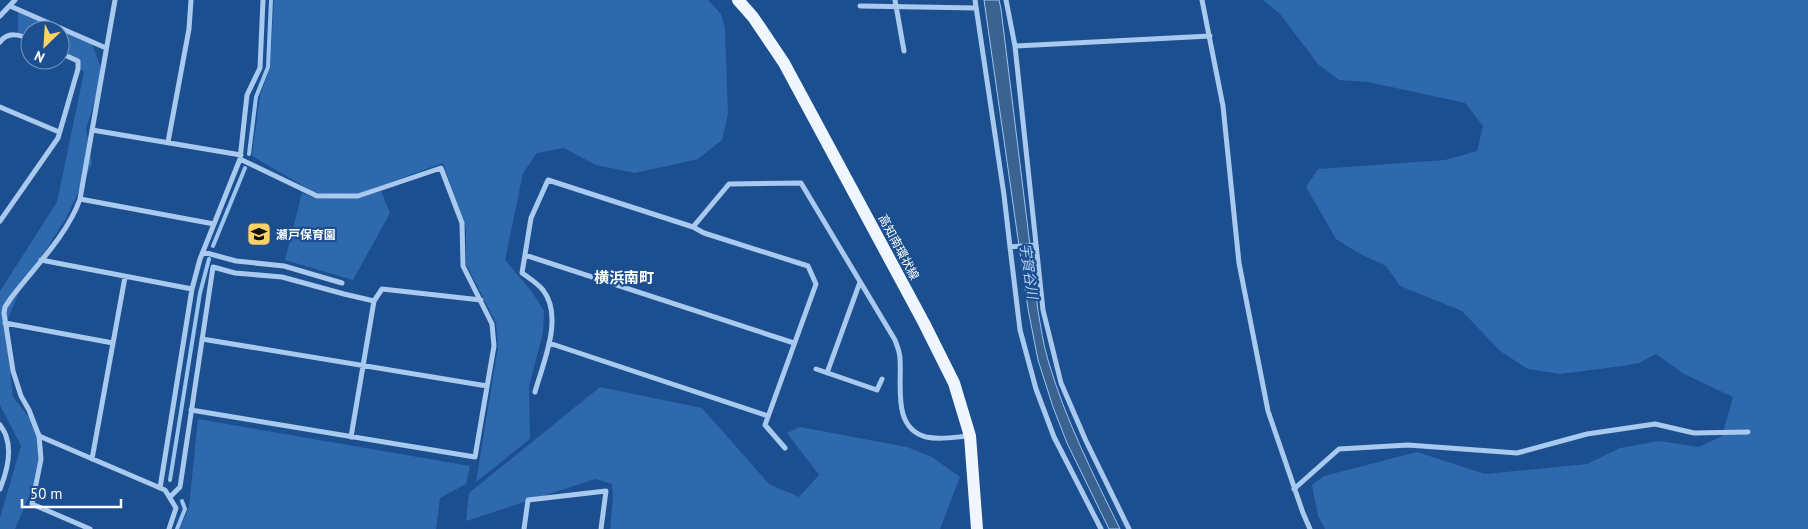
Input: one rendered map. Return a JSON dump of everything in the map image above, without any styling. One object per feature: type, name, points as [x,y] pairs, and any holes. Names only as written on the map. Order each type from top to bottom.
[{"type":"main road","name":"高知南環状線","points":[[738,0],[753,17],[784,63],[924,323],[954,383],[970,436],[977,529]]},
{"type":"street","points":[[0,16],[15,0]]},
{"type":"street","points":[[90,529],[32,504],[41,459],[38,436],[29,410],[21,396],[13,371],[5,323],[5,306],[70,223],[80,199],[115,0]]},
{"type":"street","points":[[168,142],[189,29],[191,0]]},
{"type":"street","points":[[160,488],[192,289],[203,252],[240,157],[247,95],[260,68],[264,0]]},
{"type":"street","points":[[895,0],[904,51]]},
{"type":"street","points":[[975,0],[1012,247],[1020,330],[1036,390],[1054,436],[1101,529]]},
{"type":"street","points":[[1006,0],[1015,46],[1034,245],[1043,310],[1061,384],[1086,441],[1129,529]]},
{"type":"street","points":[[1202,0],[1223,106],[1239,263],[1268,411],[1294,489],[1310,529]]},
{"type":"street","points":[[10,6],[106,48]]},
{"type":"street","points":[[860,6],[976,8]]},
{"type":"street","points":[[0,42],[3,38],[20,35]]},
{"type":"street","points":[[1015,46],[1210,36]]},
{"type":"street","points":[[0,222],[58,138],[78,69],[78,61],[70,57]]},
{"type":"street","points":[[0,107],[59,132]]},
{"type":"street","points":[[92,130],[168,142],[240,157],[317,196],[358,196],[441,168],[462,223],[463,266],[492,324],[494,346],[475,457],[191,410]]},
{"type":"street","points":[[535,392],[549,343],[553,321],[550,301],[544,291],[522,273],[531,218],[548,180],[808,266],[816,284],[765,425],[785,448]]},
{"type":"street","points":[[693,227],[729,184],[801,183],[895,340],[900,356],[900,408],[906,422],[915,431],[926,437],[970,436]]},
{"type":"street","points":[[80,199],[214,224]]},
{"type":"street","points":[[1012,247],[1034,245]]},
{"type":"street","points":[[203,252],[236,261],[284,266],[342,283]]},
{"type":"street","points":[[525,256],[794,343]]},
{"type":"street","points":[[41,260],[192,289]]},
{"type":"street","points":[[170,497],[180,488],[213,268],[235,273],[282,277],[374,301]]},
{"type":"street","points":[[92,459],[125,276]]},
{"type":"street","points":[[827,372],[860,282]]},
{"type":"street","points":[[351,437],[374,301],[382,289],[481,300]]},
{"type":"street","points":[[5,323],[113,343]]},
{"type":"street","points":[[202,339],[487,386]]},
{"type":"street","points":[[549,343],[768,416]]},
{"type":"street","points":[[816,369],[878,390],[882,379]]},
{"type":"street","points":[[1294,489],[1338,449],[1408,445],[1517,453],[1587,434],[1655,424],[1694,433],[1748,432]]},
{"type":"street","points":[[0,425],[6,436],[8,449],[4,478],[0,489]]},
{"type":"street","points":[[38,436],[165,490],[176,508],[169,529]]},
{"type":"street","points":[[524,529],[528,500],[606,491],[601,529]]},
{"type":"shaded area","points":[[274,0],[708,0],[721,14],[725,29],[728,114],[722,140],[698,159],[635,173],[596,165],[564,148],[537,153],[523,173],[505,260],[532,292],[544,311],[543,333],[529,386],[530,439],[476,482],[498,347],[496,323],[466,264],[466,228],[443,163],[358,194],[317,194],[252,156],[260,96],[270,68]]},
{"type":"shaded area","points":[[1263,0],[1808,0],[1808,529],[1325,529],[1318,516],[1312,485],[1324,476],[1417,452],[1485,474],[1587,464],[1620,448],[1659,441],[1699,447],[1722,436],[1733,397],[1684,374],[1656,354],[1639,363],[1560,374],[1528,369],[1500,351],[1462,311],[1400,286],[1386,266],[1360,254],[1336,239],[1306,187],[1318,169],[1445,160],[1477,151],[1483,126],[1465,103],[1368,82],[1339,80],[1318,64],[1280,14]]},
{"type":"shaded area","points":[[18,12],[37,20],[20,20],[20,35],[18,34]]},
{"type":"shaded area","points":[[70,34],[92,44],[103,73],[86,129],[92,163],[65,220],[19,292],[5,326],[13,397],[43,435],[32,489],[15,529],[0,529],[0,518],[21,446],[0,405],[0,291],[57,202],[84,72],[70,58]]},
{"type":"shaded area","points":[[381,191],[390,213],[353,280],[285,260],[302,193],[317,199],[360,198]]},
{"type":"shaded area","points":[[600,387],[702,408],[769,484],[799,497],[819,475],[787,433],[800,427],[907,447],[932,457],[960,477],[940,529],[610,529],[613,498],[612,484],[595,479],[466,521],[469,493]]},
{"type":"shaded area","points":[[198,419],[470,466],[466,484],[440,498],[436,529],[180,529],[189,507]]},
{"type":"water","name":"宇賀谷川","points":[[984,0],[999,0],[1001,9],[1038,311],[1046,354],[1071,425],[1120,529],[1109,529],[1067,443],[1038,360],[1028,309]]},
{"type":"waterway","points":[[249,154],[256,97],[268,67],[271,0]]},
{"type":"waterway","points":[[213,246],[245,168]]},
{"type":"waterway","points":[[170,480],[200,293],[209,259]]},
{"type":"waterway","points":[[177,529],[185,509],[182,501]]},
{"type":"place","name":"瀬戸保育園","points":[[259,234]]},
{"type":"district","name":"横浜南町","points":[[624,277]]}]
